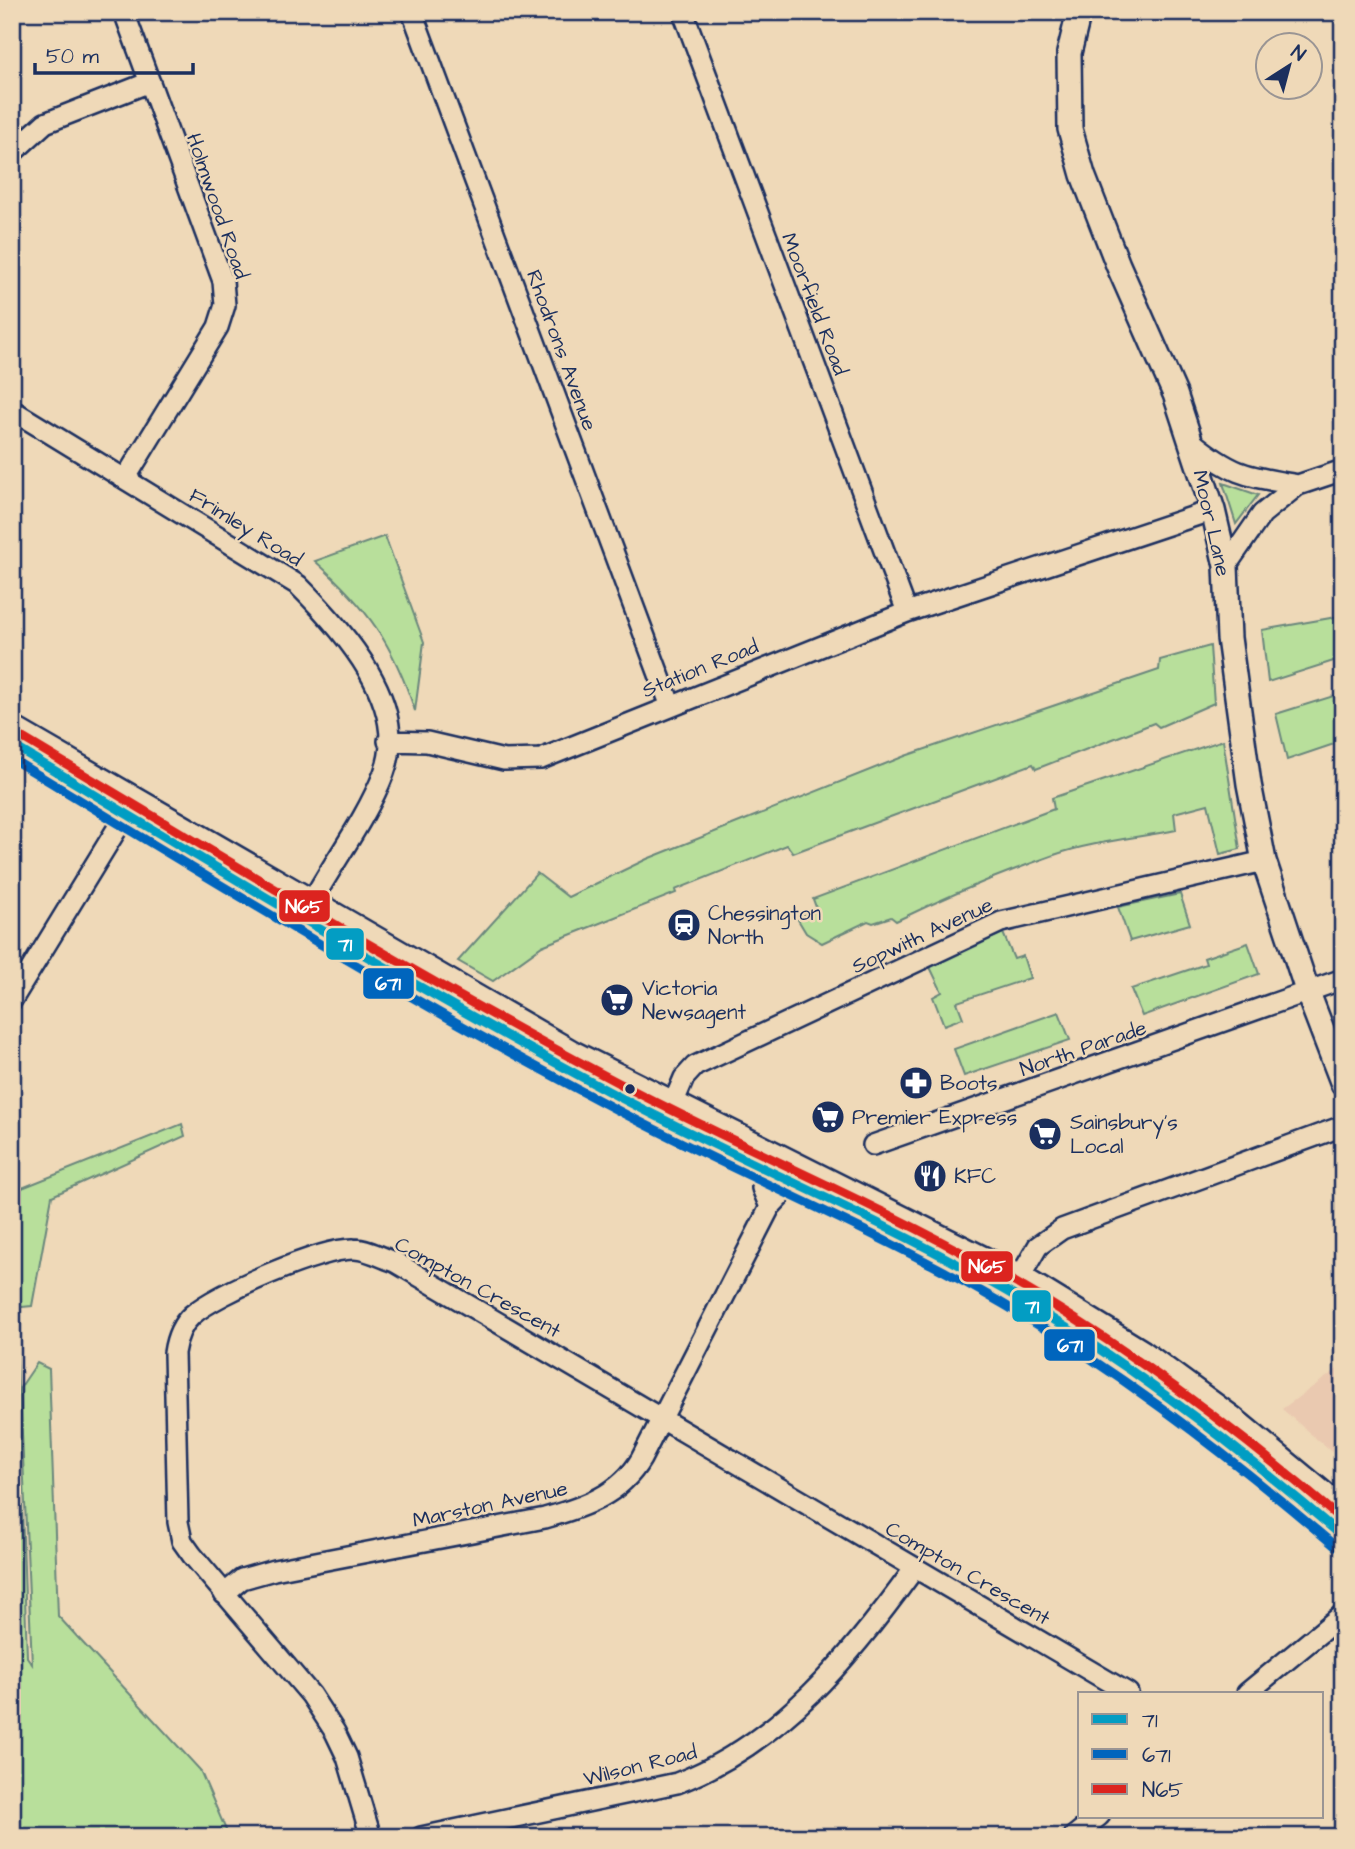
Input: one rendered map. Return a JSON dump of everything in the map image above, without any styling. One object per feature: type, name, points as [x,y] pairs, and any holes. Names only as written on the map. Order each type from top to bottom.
[{"type":"street","name":"Holmwood Road","points":[[124,12],[223,281],[225,305],[218,327],[125,479]]},
{"type":"street","name":"Rhodrons Avenue","points":[[412,12],[670,704]]},
{"type":"street","name":"Moorfield Road","points":[[683,12],[907,611]]},
{"type":"street","name":"Moor Lane","points":[[1079,12],[1069,53],[1070,129],[1083,175],[1118,264],[1175,394],[1213,510],[1226,566],[1229,638],[1249,783],[1264,862],[1308,993],[1343,1084]]},
{"type":"street","points":[[12,153],[45,123],[150,82]]},
{"type":"street","name":"Frimley Road","points":[[12,410],[298,585],[333,620],[369,670],[386,710],[388,741]]},
{"type":"street","points":[[1192,442],[1222,466],[1244,476],[1298,485]]},
{"type":"street","points":[[1226,566],[1262,514],[1298,485],[1343,470]]},
{"type":"street","name":"Station Road","points":[[388,741],[427,742],[503,760],[541,759],[670,704],[907,611],[1213,510]]},
{"type":"street","points":[[12,728],[131,806],[497,1030],[696,1138],[766,1170],[789,1171],[1020,1277],[1142,1352],[1232,1418],[1343,1510]]},
{"type":"street","points":[[306,911],[385,771],[388,741]]},
{"type":"street","points":[[12,745],[131,806]]},
{"type":"street","points":[[12,1000],[131,806]]},
{"type":"street","name":"Sopwith Avenue","points":[[673,1104],[684,1078],[695,1066],[1001,922],[1264,862]]},
{"type":"street","points":[[306,911],[673,1104],[979,1275],[1119,1360],[1200,1418],[1343,1537]]},
{"type":"street","name":"North Parade","points":[[873,1144],[1343,979]]},
{"type":"street","points":[[1020,1277],[1038,1246],[1062,1229],[1343,1126]]},
{"type":"street","points":[[766,1170],[762,1188],[770,1208]]},
{"type":"street","name":"Marston Avenue","points":[[224,1594],[242,1580],[274,1570],[545,1518],[584,1507],[630,1477],[770,1208],[784,1192],[789,1171]]},
{"type":"street","name":"Compton Crescent","points":[[372,1837],[347,1757],[335,1732],[311,1695],[224,1594],[183,1541],[178,1522],[175,1342],[192,1316],[209,1304],[320,1253],[356,1249],[395,1262],[1126,1692]]},
{"type":"street","name":"Wilson Road","points":[[421,1837],[677,1783],[711,1770],[739,1754],[842,1664],[914,1569]]},
{"type":"street","points":[[1248,1692],[1343,1614]]},
{"type":"street","points":[[1073,1837],[1097,1818]]},
{"type":"shaded area","points":[[1343,1365],[1343,1462],[1282,1409]]},
{"type":"green space","points":[[1223,483],[1258,495],[1236,524]]},
{"type":"green space","points":[[385,536],[424,642],[415,711],[398,666],[377,628],[350,595],[315,561]]},
{"type":"green space","points":[[1343,609],[1343,658],[1268,682],[1262,630],[1336,617]]},
{"type":"green space","points":[[1210,646],[1214,703],[1159,727],[1154,723],[1036,769],[1033,764],[793,853],[787,845],[542,946],[493,981],[458,961],[537,873],[568,897],[647,859],[905,756],[1159,670],[1160,660]]},
{"type":"green space","points":[[1343,693],[1343,741],[1287,760],[1276,714]]},
{"type":"green space","points":[[1223,740],[1240,849],[1220,854],[1208,804],[1174,813],[1176,830],[1099,843],[1054,855],[974,886],[896,921],[891,917],[873,923],[868,921],[822,943],[806,933],[797,918],[817,910],[813,899],[1054,809],[1052,798]]},
{"type":"green space","points":[[1180,894],[1190,924],[1130,941],[1118,907]]},
{"type":"green space","points":[[1003,933],[1014,959],[1023,956],[1030,978],[957,1002],[963,1018],[944,1025],[933,997],[942,992],[929,965]]},
{"type":"green space","points":[[1248,943],[1259,974],[1142,1016],[1131,989],[1206,964],[1204,958]]},
{"type":"green space","points":[[1059,1012],[1070,1040],[964,1076],[954,1049]]},
{"type":"green space","points":[[182,1124],[185,1136],[52,1196],[32,1306],[12,1308],[12,1192]]},
{"type":"green space","points":[[12,1332],[16,1332],[27,1657],[32,1664],[20,1388],[37,1363],[49,1369],[58,1616],[200,1770],[229,1837],[12,1837]]},
{"type":"transit line","name":"N65","points":[[18,735],[314,912],[539,1040],[662,1105],[944,1243],[1037,1295],[1173,1386],[1259,1451],[1343,1521]]},
{"type":"transit line","name":"71","points":[[12,745],[307,921],[531,1049],[652,1114],[937,1253],[1031,1306],[1124,1366],[1214,1431],[1343,1537]]},
{"type":"transit line","name":"671","points":[[12,759],[305,935],[527,1062],[695,1150],[931,1264],[1025,1317],[1072,1346],[1207,1441],[1335,1546]]},
{"type":"place","name":"Chessington North","points":[[684,925]]},
{"type":"place","name":"Victoria Newsagent","points":[[617,1000]]},
{"type":"place","name":"Boots","points":[[916,1083]]},
{"type":"place","name":"Premier Express","points":[[828,1117]]},
{"type":"place","name":"Sainsbury's Local","points":[[1045,1134]]},
{"type":"place","name":"KFC","points":[[930,1176]]}]
